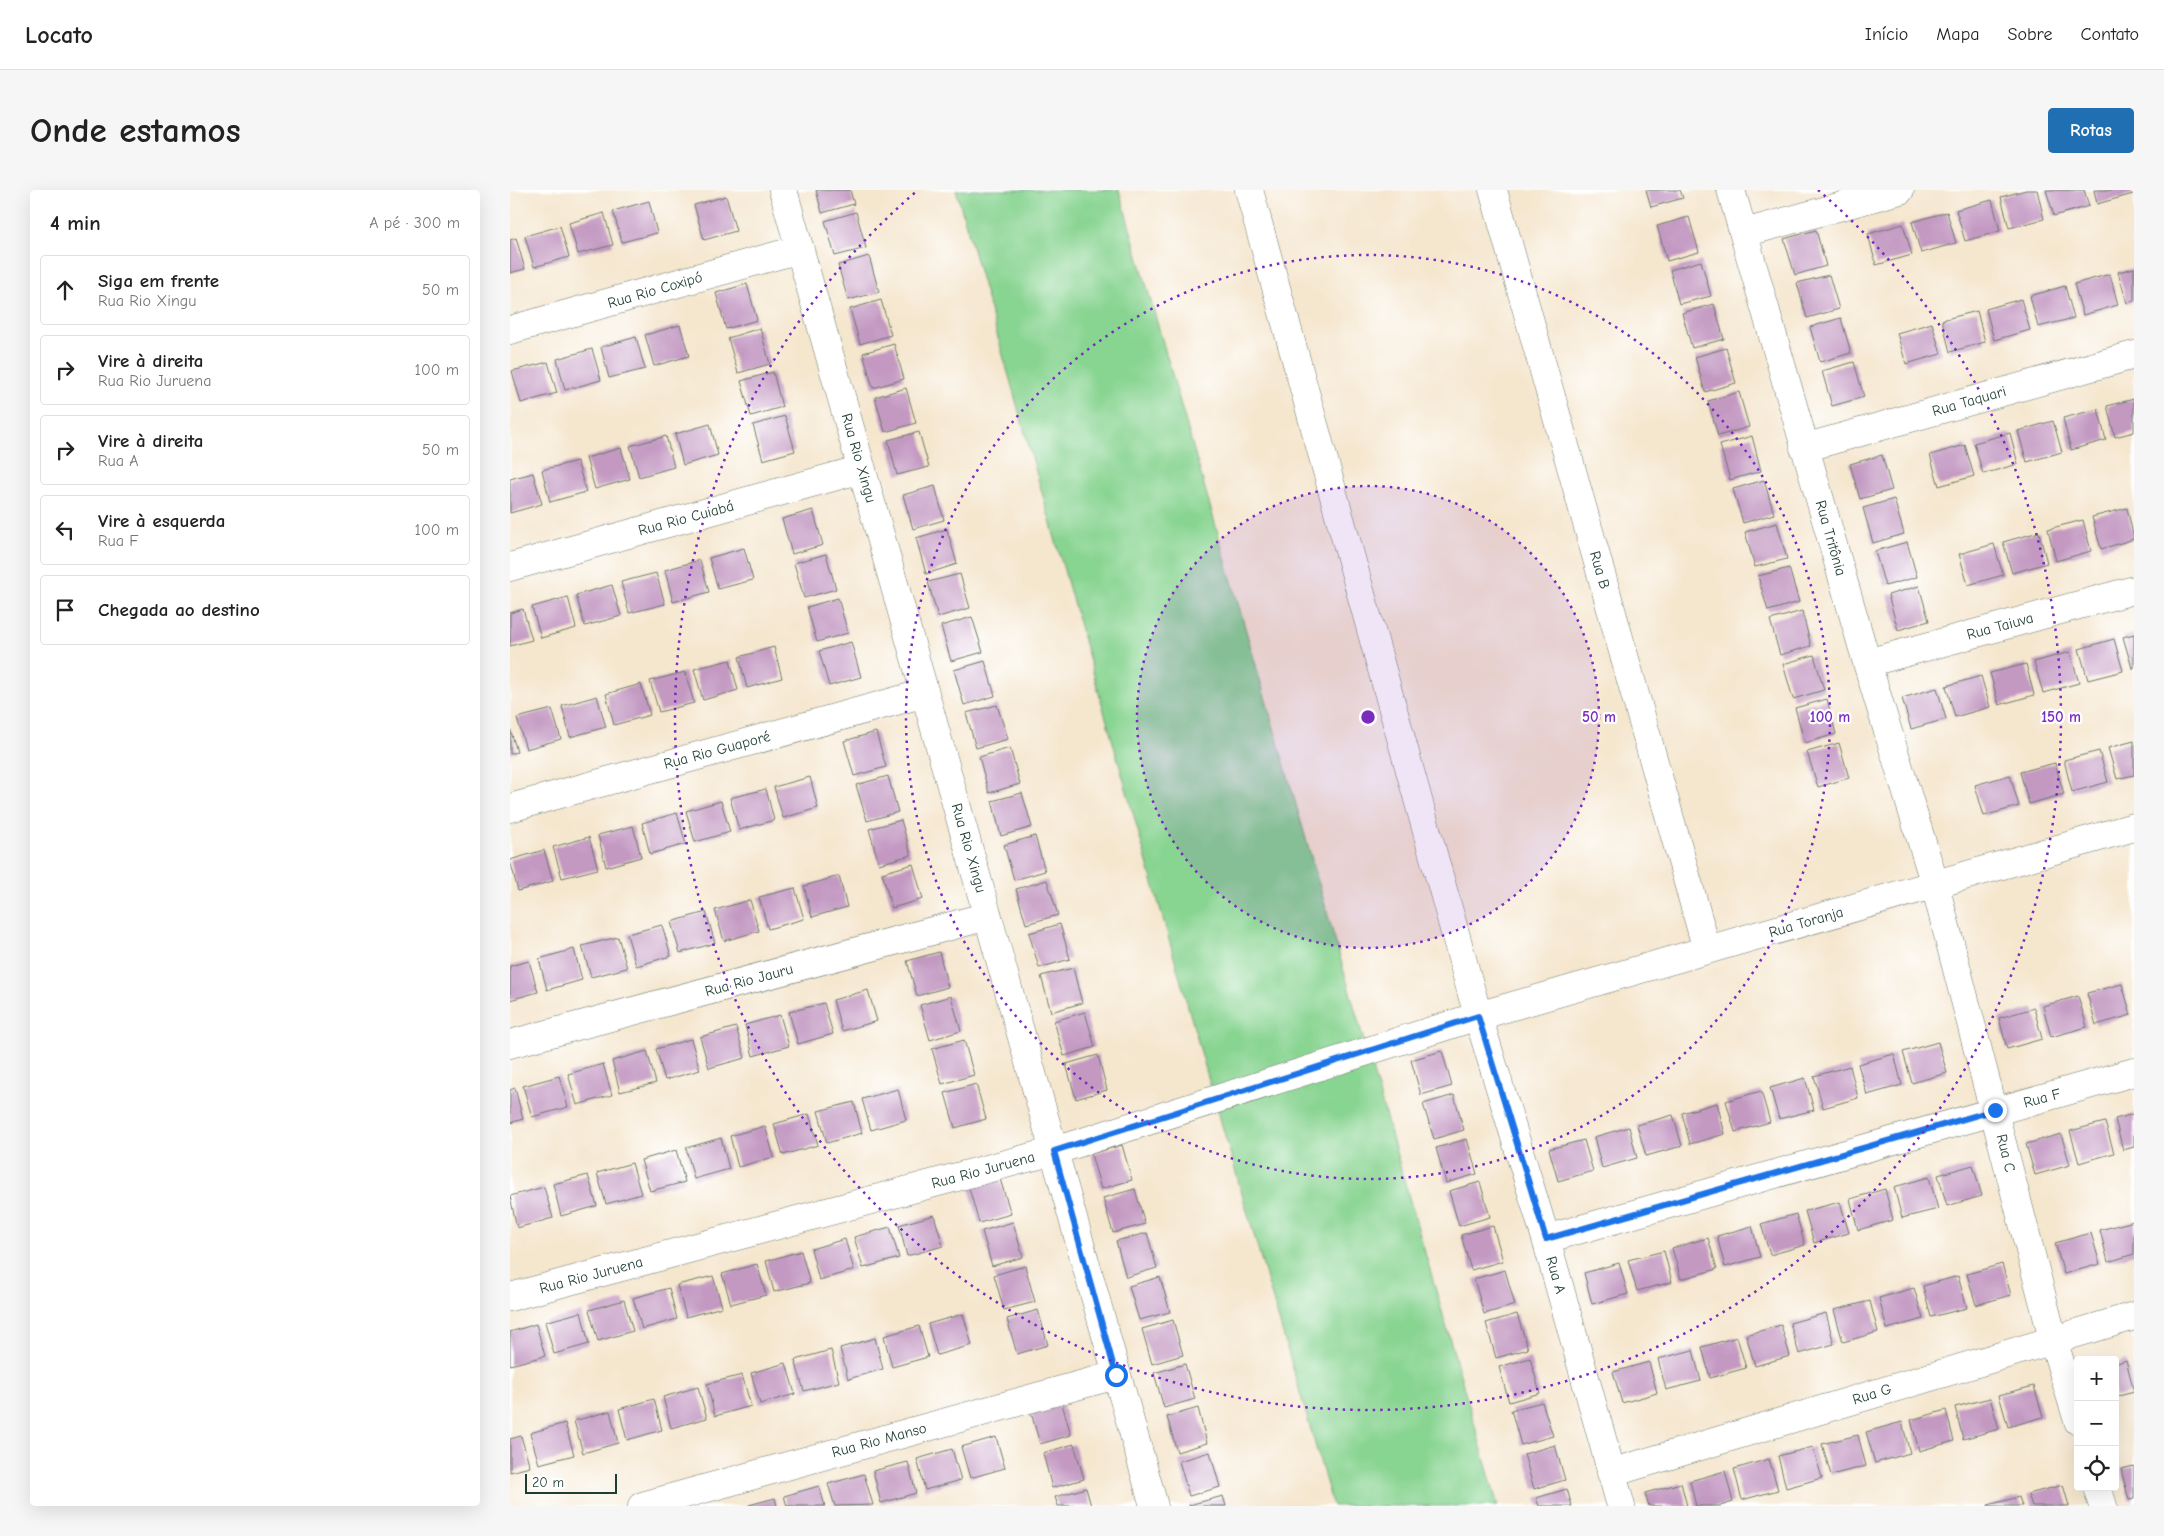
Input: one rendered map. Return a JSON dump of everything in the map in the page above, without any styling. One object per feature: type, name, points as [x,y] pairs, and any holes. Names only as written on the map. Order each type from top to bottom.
[{"type":"street","name":"Rua Rio Xingu","points":[[783,190],[1154,1506]]},
{"type":"street","name":"Rua A","points":[[1249,190],[1478,1016],[1546,1239],[1621,1506]]},
{"type":"street","name":"Rua B","points":[[1493,190],[1707,950]]},
{"type":"street","name":"Rua Tritônia","points":[[1731,190],[1867,663],[1935,884]]},
{"type":"street","points":[[1744,233],[1900,190]]},
{"type":"street","name":"Rua Rio Coxipó","points":[[510,330],[800,249]]},
{"type":"street","name":"Rua Taquari","points":[[1804,448],[2134,355]]},
{"type":"street","name":"Rua Rio Cuiabá","points":[[510,566],[862,469]]},
{"type":"street","name":"Rua Taiuva","points":[[1867,663],[2134,590]]},
{"type":"street","name":"Rua Rio Guaporé","points":[[510,808],[925,693]]},
{"type":"street","name":"Rua Toranja","points":[[1478,1016],[2134,827]]},
{"type":"street","name":"Rua C","points":[[1935,884],[2054,1339],[2074,1407]]},
{"type":"street","name":"Rua Rio Jauru","points":[[510,1044],[988,916]]},
{"type":"street","name":"Rua Rio Juruena","points":[[510,1297],[1054,1151],[1478,1016]]},
{"type":"street","name":"Rua F","points":[[1546,1239],[2134,1072]]},
{"type":"street","name":"Rua G","points":[[1611,1473],[2134,1316]]},
{"type":"street","name":"Rua Rio Manso","points":[[642,1506],[1116,1375]]},
{"type":"street","points":[[2098,1491],[2103,1506]]},
{"type":"green space","points":[[956,190],[1119,190],[1498,1506],[1333,1506],[1210,1084]]},
{"type":"building","points":[[816,190],[850,190],[854,204],[822,213]]},
{"type":"building","points":[[1646,190],[1680,190],[1683,198],[1651,207]]},
{"type":"building","points":[[2026,190],[2037,190],[2044,219],[2009,228],[2001,197]]},
{"type":"building","points":[[2046,190],[2084,190],[2089,206],[2054,216]]},
{"type":"building","points":[[2094,190],[2132,190],[2133,194],[2097,204]]},
{"type":"building","points":[[726,196],[736,231],[704,240],[694,205]]},
{"type":"building","points":[[1992,200],[2000,231],[1965,241],[1956,210]]},
{"type":"building","points":[[649,201],[657,233],[622,242],[613,211]]},
{"type":"building","points":[[856,212],[866,248],[835,256],[825,221]]},
{"type":"building","points":[[1947,212],[1956,243],[1921,253],[1912,222]]},
{"type":"building","points":[[604,213],[613,245],[578,254],[569,223]]},
{"type":"building","points":[[1689,217],[1699,252],[1667,261],[1657,226]]},
{"type":"building","points":[[1903,224],[1912,255],[1876,265],[1868,234]]},
{"type":"building","points":[[560,226],[569,257],[534,267],[525,236]]},
{"type":"building","points":[[1816,230],[1826,266],[1795,275],[1784,239]]},
{"type":"building","points":[[516,238],[525,269],[510,273],[510,240]]},
{"type":"building","points":[[869,256],[879,292],[848,300],[838,265]]},
{"type":"building","points":[[1701,261],[1711,296],[1679,304],[1670,270]]},
{"type":"building","points":[[2134,268],[2134,301],[2127,303],[2118,272]]},
{"type":"building","points":[[2110,274],[2118,305],[2083,315],[2074,284]]},
{"type":"building","points":[[1829,275],[1839,309],[1807,318],[1797,283]]},
{"type":"building","points":[[747,284],[757,320],[726,329],[716,293]]},
{"type":"building","points":[[2065,286],[2074,318],[2038,327],[2030,296]]},
{"type":"building","points":[[2021,299],[2030,330],[1994,340],[1986,309]]},
{"type":"building","points":[[881,300],[891,335],[860,344],[850,309]]},
{"type":"building","points":[[1714,304],[1724,339],[1692,348],[1682,313]]},
{"type":"building","points":[[1977,311],[1985,342],[1950,352],[1942,320]]},
{"type":"building","points":[[1841,318],[1851,353],[1820,362],[1810,327]]},
{"type":"building","points":[[1932,323],[1941,354],[1906,364],[1897,333]]},
{"type":"building","points":[[680,325],[689,356],[654,366],[645,335]]},
{"type":"building","points":[[760,328],[770,364],[738,373],[728,338]]},
{"type":"building","points":[[636,337],[645,369],[609,378],[601,347]]},
{"type":"building","points":[[894,344],[904,379],[873,388],[863,353]]},
{"type":"building","points":[[1726,348],[1736,383],[1705,392],[1695,357]]},
{"type":"building","points":[[592,349],[601,380],[565,390],[557,359]]},
{"type":"building","points":[[548,362],[557,393],[521,403],[512,371]]},
{"type":"building","points":[[1854,362],[1864,397],[1832,406],[1822,371]]},
{"type":"building","points":[[773,372],[782,407],[751,416],[741,381]]},
{"type":"building","points":[[906,388],[916,423],[885,432],[875,397]]},
{"type":"building","points":[[1739,392],[1749,427],[1718,436],[1708,401]]},
{"type":"building","points":[[2134,399],[2134,432],[2115,437],[2107,406]]},
{"type":"building","points":[[2098,409],[2106,440],[2071,450],[2063,418]]},
{"type":"building","points":[[785,416],[795,451],[763,460],[753,425]]},
{"type":"building","points":[[2053,421],[2062,452],[2027,462],[2018,431]]},
{"type":"building","points":[[710,424],[718,455],[683,465],[675,434]]},
{"type":"building","points":[[919,432],[929,467],[897,475],[888,440]]},
{"type":"building","points":[[2010,433],[2018,464],[1983,474],[1974,443]]},
{"type":"building","points":[[666,436],[674,467],[639,477],[630,446]]},
{"type":"building","points":[[1752,436],[1761,471],[1730,480],[1720,445]]},
{"type":"building","points":[[1965,445],[1974,476],[1939,486],[1930,455]]},
{"type":"building","points":[[621,448],[630,479],[595,489],[586,458]]},
{"type":"building","points":[[1882,455],[1892,490],[1860,499],[1850,464]]},
{"type":"building","points":[[577,461],[586,492],[550,502],[542,470]]},
{"type":"building","points":[[533,473],[542,504],[510,513],[510,479]]},
{"type":"building","points":[[1764,480],[1774,514],[1743,523],[1733,489]]},
{"type":"building","points":[[935,486],[944,520],[913,529],[903,495]]},
{"type":"building","points":[[1894,499],[1904,534],[1873,543],[1863,508]]},
{"type":"building","points":[[2127,508],[2134,539],[2101,549],[2092,517]]},
{"type":"building","points":[[813,510],[823,545],[792,554],[782,519]]},
{"type":"building","points":[[2083,520],[2091,551],[2056,561],[2048,529]]},
{"type":"building","points":[[1777,523],[1787,559],[1755,567],[1745,532]]},
{"type":"building","points":[[947,529],[957,564],[926,574],[916,538]]},
{"type":"building","points":[[2039,532],[2047,563],[2012,573],[2003,542]]},
{"type":"building","points":[[1907,542],[1917,577],[1885,586],[1875,551]]},
{"type":"building","points":[[1994,544],[2003,575],[1968,585],[1959,554]]},
{"type":"building","points":[[744,548],[753,580],[718,589],[709,558]]},
{"type":"building","points":[[826,554],[836,589],[804,598],[794,563]]},
{"type":"building","points":[[700,560],[709,592],[673,602],[665,570]]},
{"type":"building","points":[[1789,568],[1799,602],[1768,611],[1758,576]]},
{"type":"building","points":[[656,573],[665,604],[629,613],[621,582]]},
{"type":"building","points":[[960,574],[970,608],[938,617],[928,582]]},
{"type":"building","points":[[612,585],[621,616],[585,626],[576,595]]},
{"type":"building","points":[[1919,586],[1929,621],[1898,630],[1888,595]]},
{"type":"building","points":[[568,597],[576,628],[541,638],[532,607]]},
{"type":"building","points":[[838,598],[848,633],[817,642],[807,607]]},
{"type":"building","points":[[523,609],[532,640],[510,646],[510,613]]},
{"type":"building","points":[[1802,611],[1811,646],[1780,655],[1770,620]]},
{"type":"building","points":[[972,617],[983,652],[951,661],[941,626]]},
{"type":"building","points":[[2134,634],[2134,668],[2132,668],[2123,637]]},
{"type":"building","points":[[2114,639],[2123,671],[2088,680],[2079,649]]},
{"type":"building","points":[[851,642],[861,677],[829,686],[819,651]]},
{"type":"building","points":[[774,647],[782,678],[747,688],[739,657]]},
{"type":"building","points":[[2070,652],[2079,683],[2043,693],[2034,662]]},
{"type":"building","points":[[1814,655],[1824,690],[1793,699],[1783,664]]},
{"type":"building","points":[[730,660],[738,690],[703,700],[694,669]]},
{"type":"building","points":[[985,661],[995,696],[964,705],[954,670]]},
{"type":"building","points":[[2026,664],[2034,695],[1999,705],[1990,673]]},
{"type":"building","points":[[685,672],[694,703],[659,712],[650,681]]},
{"type":"building","points":[[1981,676],[1990,707],[1955,717],[1946,686]]},
{"type":"building","points":[[641,684],[650,715],[614,725],[606,694]]},
{"type":"building","points":[[1937,688],[1946,719],[1911,729],[1902,698]]},
{"type":"building","points":[[597,696],[606,727],[570,737],[562,706]]},
{"type":"building","points":[[1827,699],[1836,734],[1805,743],[1795,708]]},
{"type":"building","points":[[997,705],[1008,739],[976,748],[966,713]]},
{"type":"building","points":[[552,709],[561,739],[526,749],[517,718]]},
{"type":"building","points":[[510,728],[517,752],[510,754]]},
{"type":"building","points":[[876,732],[886,767],[854,776],[844,741]]},
{"type":"building","points":[[2134,741],[2134,775],[2117,779],[2108,748]]},
{"type":"building","points":[[1839,743],[1849,778],[1818,787],[1807,752]]},
{"type":"building","points":[[1010,748],[1020,784],[989,793],[979,757]]},
{"type":"building","points":[[2099,751],[2108,782],[2072,792],[2064,760]]},
{"type":"building","points":[[2055,763],[2064,794],[2029,804],[2020,772]]},
{"type":"building","points":[[2010,775],[2019,806],[1984,816],[1975,785]]},
{"type":"building","points":[[888,776],[898,812],[867,821],[856,785]]},
{"type":"building","points":[[810,777],[818,808],[783,818],[774,787]]},
{"type":"building","points":[[766,789],[774,820],[739,830],[730,798]]},
{"type":"building","points":[[1022,793],[1032,827],[1001,836],[992,801]]},
{"type":"building","points":[[721,801],[730,832],[695,842],[686,811]]},
{"type":"building","points":[[677,813],[686,844],[650,854],[642,823]]},
{"type":"building","points":[[901,820],[911,855],[879,864],[869,829]]},
{"type":"building","points":[[633,826],[641,857],[606,867],[598,835]]},
{"type":"building","points":[[1035,836],[1045,871],[1014,880],[1004,845]]},
{"type":"building","points":[[589,837],[598,869],[562,878],[553,847]]},
{"type":"building","points":[[544,850],[553,881],[518,891],[510,860]]},
{"type":"building","points":[[913,864],[923,899],[892,908],[882,873]]},
{"type":"building","points":[[839,876],[847,907],[812,917],[804,886]]},
{"type":"building","points":[[1047,880],[1058,915],[1026,924],[1016,889]]},
{"type":"building","points":[[795,888],[804,919],[768,929],[759,897]]},
{"type":"building","points":[[750,900],[759,931],[724,941],[715,910]]},
{"type":"building","points":[[706,912],[715,943],[680,953],[671,922]]},
{"type":"building","points":[[1060,924],[1070,959],[1039,968],[1029,933]]},
{"type":"building","points":[[662,925],[671,956],[636,966],[627,934]]},
{"type":"building","points":[[618,937],[627,968],[591,977],[582,946]]},
{"type":"building","points":[[574,949],[582,980],[547,990],[539,959]]},
{"type":"building","points":[[939,952],[948,987],[917,996],[907,961]]},
{"type":"building","points":[[529,961],[538,992],[510,1000],[510,966]]},
{"type":"building","points":[[1073,968],[1082,1003],[1051,1012],[1041,976]]},
{"type":"building","points":[[2122,984],[2131,1015],[2096,1025],[2087,993]]},
{"type":"building","points":[[868,990],[877,1021],[842,1031],[833,1000]]},
{"type":"building","points":[[951,996],[961,1031],[930,1040],[920,1005]]},
{"type":"building","points":[[2078,996],[2087,1027],[2051,1037],[2043,1006]]},
{"type":"building","points":[[824,1003],[833,1034],[798,1044],[789,1012]]},
{"type":"building","points":[[2034,1008],[2042,1039],[2007,1049],[1999,1018]]},
{"type":"building","points":[[1085,1012],[1095,1047],[1064,1056],[1054,1021]]},
{"type":"building","points":[[780,1015],[789,1046],[753,1056],[745,1025]]},
{"type":"building","points":[[736,1027],[745,1058],[709,1068],[700,1037]]},
{"type":"building","points":[[691,1039],[700,1070],[665,1080],[656,1049]]},
{"type":"building","points":[[964,1040],[974,1075],[942,1084],[932,1049]]},
{"type":"building","points":[[1938,1042],[1947,1073],[1912,1083],[1903,1052]]},
{"type":"building","points":[[647,1051],[656,1083],[620,1092],[612,1061]]},
{"type":"building","points":[[1442,1051],[1452,1086],[1421,1095],[1411,1060]]},
{"type":"building","points":[[1894,1054],[1902,1085],[1867,1095],[1858,1064]]},
{"type":"building","points":[[1098,1055],[1107,1090],[1076,1099],[1066,1064]]},
{"type":"building","points":[[603,1064],[612,1095],[577,1105],[568,1074]]},
{"type":"building","points":[[1850,1066],[1858,1098],[1823,1108],[1814,1076]]},
{"type":"building","points":[[559,1076],[568,1107],[532,1117],[523,1086]]},
{"type":"building","points":[[1805,1078],[1814,1110],[1779,1119],[1770,1088]]},
{"type":"building","points":[[976,1084],[986,1119],[955,1128],[945,1093]]},
{"type":"building","points":[[515,1088],[523,1119],[510,1123],[510,1090]]},
{"type":"building","points":[[898,1089],[906,1120],[871,1130],[862,1099]]},
{"type":"building","points":[[1761,1091],[1770,1122],[1735,1132],[1726,1101]]},
{"type":"building","points":[[1454,1095],[1464,1130],[1434,1139],[1423,1104]]},
{"type":"building","points":[[854,1102],[862,1133],[827,1143],[818,1111]]},
{"type":"building","points":[[1717,1103],[1725,1134],[1690,1144],[1682,1113]]},
{"type":"building","points":[[809,1114],[818,1145],[783,1155],[774,1124]]},
{"type":"building","points":[[2134,1114],[2134,1147],[2123,1150],[2115,1119]]},
{"type":"building","points":[[1673,1115],[1682,1146],[1646,1156],[1637,1125]]},
{"type":"building","points":[[2105,1122],[2114,1153],[2079,1163],[2070,1131]]},
{"type":"building","points":[[765,1126],[774,1157],[738,1167],[730,1136]]},
{"type":"building","points":[[1629,1127],[1637,1158],[1602,1168],[1594,1137]]},
{"type":"building","points":[[2061,1134],[2070,1165],[2035,1175],[2026,1144]]},
{"type":"building","points":[[721,1138],[729,1169],[694,1179],[686,1148]]},
{"type":"building","points":[[1467,1139],[1477,1174],[1446,1183],[1436,1148]]},
{"type":"building","points":[[1584,1140],[1593,1171],[1558,1181],[1549,1149]]},
{"type":"building","points":[[1122,1145],[1132,1180],[1101,1189],[1091,1154]]},
{"type":"building","points":[[676,1150],[685,1182],[650,1191],[641,1160]]},
{"type":"building","points":[[632,1163],[641,1194],[606,1204],[597,1173]]},
{"type":"building","points":[[1973,1165],[1982,1196],[1947,1206],[1938,1175]]},
{"type":"building","points":[[588,1175],[597,1206],[561,1216],[553,1184]]},
{"type":"building","points":[[1929,1177],[1938,1209],[1902,1218],[1894,1187]]},
{"type":"building","points":[[1000,1179],[1011,1214],[979,1223],[969,1188]]},
{"type":"building","points":[[1480,1182],[1490,1217],[1459,1226],[1449,1191]]},
{"type":"building","points":[[544,1187],[553,1218],[517,1228],[510,1196]]},
{"type":"building","points":[[1135,1189],[1145,1224],[1113,1233],[1103,1198]]},
{"type":"building","points":[[1885,1189],[1893,1220],[1858,1230],[1850,1199]]},
{"type":"building","points":[[1840,1202],[1849,1233],[1814,1243],[1805,1211]]},
{"type":"building","points":[[1796,1214],[1805,1245],[1770,1255],[1761,1224]]},
{"type":"building","points":[[934,1215],[943,1246],[907,1256],[899,1225]]},
{"type":"building","points":[[2134,1221],[2134,1254],[2108,1262],[2100,1230]]},
{"type":"building","points":[[1013,1222],[1023,1257],[992,1266],[982,1231]]},
{"type":"building","points":[[1493,1226],[1503,1261],[1471,1270],[1461,1235]]},
{"type":"building","points":[[1752,1226],[1760,1257],[1725,1267],[1717,1236]]},
{"type":"building","points":[[890,1227],[899,1258],[863,1268],[854,1237]]},
{"type":"building","points":[[1147,1233],[1157,1268],[1126,1277],[1116,1241]]},
{"type":"building","points":[[2091,1233],[2100,1264],[2064,1274],[2055,1243]]},
{"type":"building","points":[[1708,1238],[1717,1269],[1681,1279],[1672,1248]]},
{"type":"building","points":[[845,1239],[854,1270],[819,1280],[811,1249]]},
{"type":"building","points":[[801,1251],[810,1283],[774,1292],[766,1261]]},
{"type":"building","points":[[1664,1251],[1672,1282],[1637,1291],[1628,1260]]},
{"type":"building","points":[[1619,1263],[1628,1294],[1592,1304],[1584,1273]]},
{"type":"building","points":[[757,1264],[766,1295],[731,1304],[722,1274]]},
{"type":"building","points":[[2002,1264],[2011,1295],[1976,1305],[1967,1274]]},
{"type":"building","points":[[1025,1266],[1035,1302],[1004,1310],[994,1275]]},
{"type":"building","points":[[1505,1270],[1515,1305],[1484,1314],[1474,1279]]},
{"type":"building","points":[[713,1276],[722,1307],[686,1317],[677,1285]]},
{"type":"building","points":[[1958,1276],[1967,1308],[1931,1317],[1923,1286]]},
{"type":"building","points":[[1160,1277],[1170,1312],[1139,1320],[1129,1286]]},
{"type":"building","points":[[669,1288],[677,1319],[642,1329],[633,1298]]},
{"type":"building","points":[[1914,1288],[1923,1319],[1887,1329],[1879,1298]]},
{"type":"building","points":[[624,1300],[633,1331],[598,1341],[589,1310]]},
{"type":"building","points":[[1870,1301],[1878,1332],[1843,1342],[1834,1310]]},
{"type":"building","points":[[1038,1310],[1048,1345],[1017,1354],[1007,1319]]},
{"type":"building","points":[[581,1312],[589,1344],[554,1354],[545,1322]]},
{"type":"building","points":[[1826,1313],[1834,1344],[1799,1354],[1790,1323]]},
{"type":"building","points":[[963,1314],[972,1345],[937,1355],[928,1324]]},
{"type":"building","points":[[1517,1314],[1528,1349],[1496,1358],[1486,1323]]},
{"type":"building","points":[[1173,1320],[1183,1355],[1152,1364],[1142,1329]]},
{"type":"building","points":[[536,1324],[545,1356],[510,1365],[510,1332]]},
{"type":"building","points":[[1781,1325],[1790,1356],[1755,1366],[1746,1335]]},
{"type":"building","points":[[919,1326],[928,1357],[892,1367],[884,1336]]},
{"type":"building","points":[[1737,1337],[1746,1368],[1710,1378],[1702,1347]]},
{"type":"building","points":[[875,1338],[883,1369],[848,1379],[840,1348]]},
{"type":"building","points":[[831,1350],[839,1382],[804,1391],[795,1360]]},
{"type":"building","points":[[1693,1350],[1701,1381],[1666,1390],[1658,1359]]},
{"type":"building","points":[[1530,1358],[1540,1393],[1509,1402],[1499,1367]]},
{"type":"building","points":[[2126,1360],[2134,1392],[2119,1396],[2119,1363]]},
{"type":"building","points":[[1649,1362],[1657,1393],[1622,1403],[1613,1372]]},
{"type":"building","points":[[786,1363],[795,1394],[760,1404],[751,1373]]},
{"type":"building","points":[[1185,1364],[1195,1399],[1164,1408],[1154,1373]]},
{"type":"building","points":[[742,1375],[751,1406],[715,1416],[707,1384]]},
{"type":"building","points":[[2034,1386],[2043,1417],[2008,1427],[1999,1395]]},
{"type":"building","points":[[698,1387],[707,1418],[671,1428],[663,1397]]},
{"type":"building","points":[[1990,1398],[1999,1429],[1963,1439],[1955,1407]]},
{"type":"building","points":[[654,1399],[662,1430],[627,1440],[619,1409]]},
{"type":"building","points":[[1061,1400],[1071,1435],[1040,1444],[1030,1409]]},
{"type":"building","points":[[1542,1402],[1553,1436],[1521,1445],[1511,1410]]},
{"type":"building","points":[[1198,1408],[1207,1443],[1177,1452],[1167,1417]]},
{"type":"building","points":[[1946,1410],[1954,1441],[1919,1451],[1911,1420]]},
{"type":"building","points":[[610,1411],[618,1443],[583,1453],[574,1421]]},
{"type":"building","points":[[1902,1422],[1910,1453],[1875,1463],[1866,1432]]},
{"type":"building","points":[[565,1423],[574,1455],[539,1464],[530,1433]]},
{"type":"building","points":[[1858,1435],[1866,1466],[1831,1475],[1822,1444]]},
{"type":"building","points":[[521,1436],[530,1467],[510,1472],[510,1439]]},
{"type":"building","points":[[996,1437],[1005,1468],[970,1478],[961,1447]]},
{"type":"building","points":[[1074,1444],[1084,1479],[1052,1488],[1043,1453]]},
{"type":"building","points":[[1555,1445],[1565,1480],[1534,1489],[1524,1454]]},
{"type":"building","points":[[1813,1447],[1822,1478],[1786,1488],[1778,1456]]},
{"type":"building","points":[[952,1449],[961,1480],[925,1490],[917,1459]]},
{"type":"building","points":[[1210,1452],[1220,1487],[1189,1496],[1179,1461]]},
{"type":"building","points":[[1769,1459],[1778,1490],[1742,1500],[1734,1469]]},
{"type":"building","points":[[908,1462],[916,1493],[881,1503],[873,1471]]},
{"type":"building","points":[[2134,1466],[2134,1499],[2129,1500],[2121,1469]]},
{"type":"building","points":[[1725,1471],[1733,1502],[1720,1506],[1696,1506],[1690,1481]]},
{"type":"building","points":[[864,1474],[873,1505],[835,1506],[828,1484]]},
{"type":"building","points":[[1681,1483],[1687,1506],[1649,1506],[1645,1493]]},
{"type":"building","points":[[2063,1485],[2069,1506],[2032,1506],[2028,1494]]},
{"type":"building","points":[[819,1486],[825,1506],[787,1506],[784,1496]]},
{"type":"building","points":[[1086,1488],[1091,1506],[1058,1506],[1055,1497]]},
{"type":"building","points":[[1567,1489],[1572,1506],[1539,1506],[1536,1498]]},
{"type":"building","points":[[1223,1496],[1226,1506],[1189,1506],[1189,1505]]},
{"type":"building","points":[[2019,1497],[2022,1506],[1988,1506],[1988,1505]]},
{"type":"building","points":[[775,1498],[777,1506],[749,1506],[749,1505]]},
{"type":"route","points":[[1116,1375],[1054,1151],[1478,1016],[1546,1239],[1995,1110]]}]
